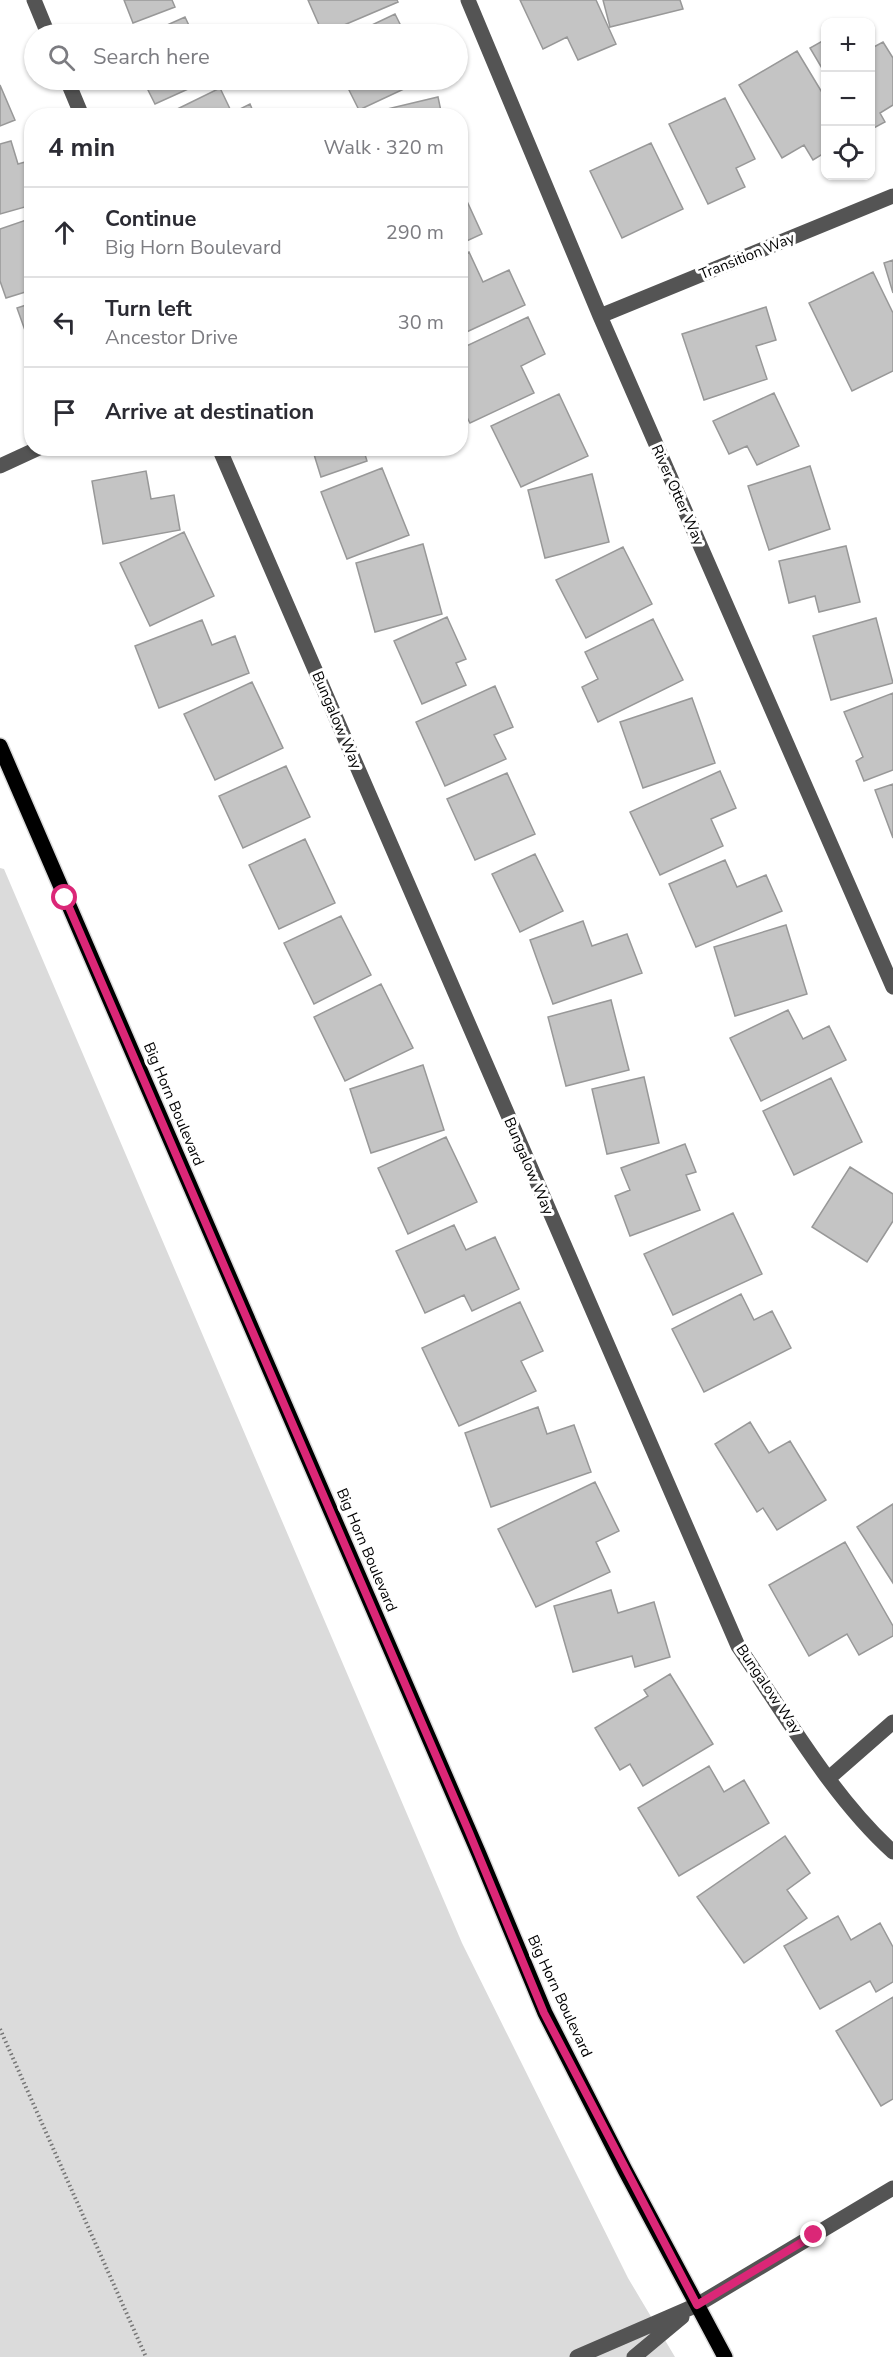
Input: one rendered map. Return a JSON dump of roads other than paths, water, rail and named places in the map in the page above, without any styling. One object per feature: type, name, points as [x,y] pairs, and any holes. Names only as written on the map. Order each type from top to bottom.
[{"type":"main road","name":"Big Horn Boulevard","points":[[0,746],[474,1843],[544,2013],[725,2357]]},
{"type":"street","points":[[34,0],[44,24]]},
{"type":"street","name":"River Otter Way","points":[[468,0],[600,316],[893,987]]},
{"type":"street","points":[[71,90],[78,108]]},
{"type":"street","name":"Transition Way","points":[[600,316],[893,196]]},
{"type":"street","points":[[0,466],[24,455]]},
{"type":"street","name":"Bungalow Way","points":[[222,456],[738,1646],[829,1778],[874,1835],[893,1852]]},
{"type":"street","points":[[829,1778],[893,1722]]},
{"type":"street","points":[[578,2357],[697,2305],[893,2188]]},
{"type":"street","points":[[634,2357],[697,2305]]}]
